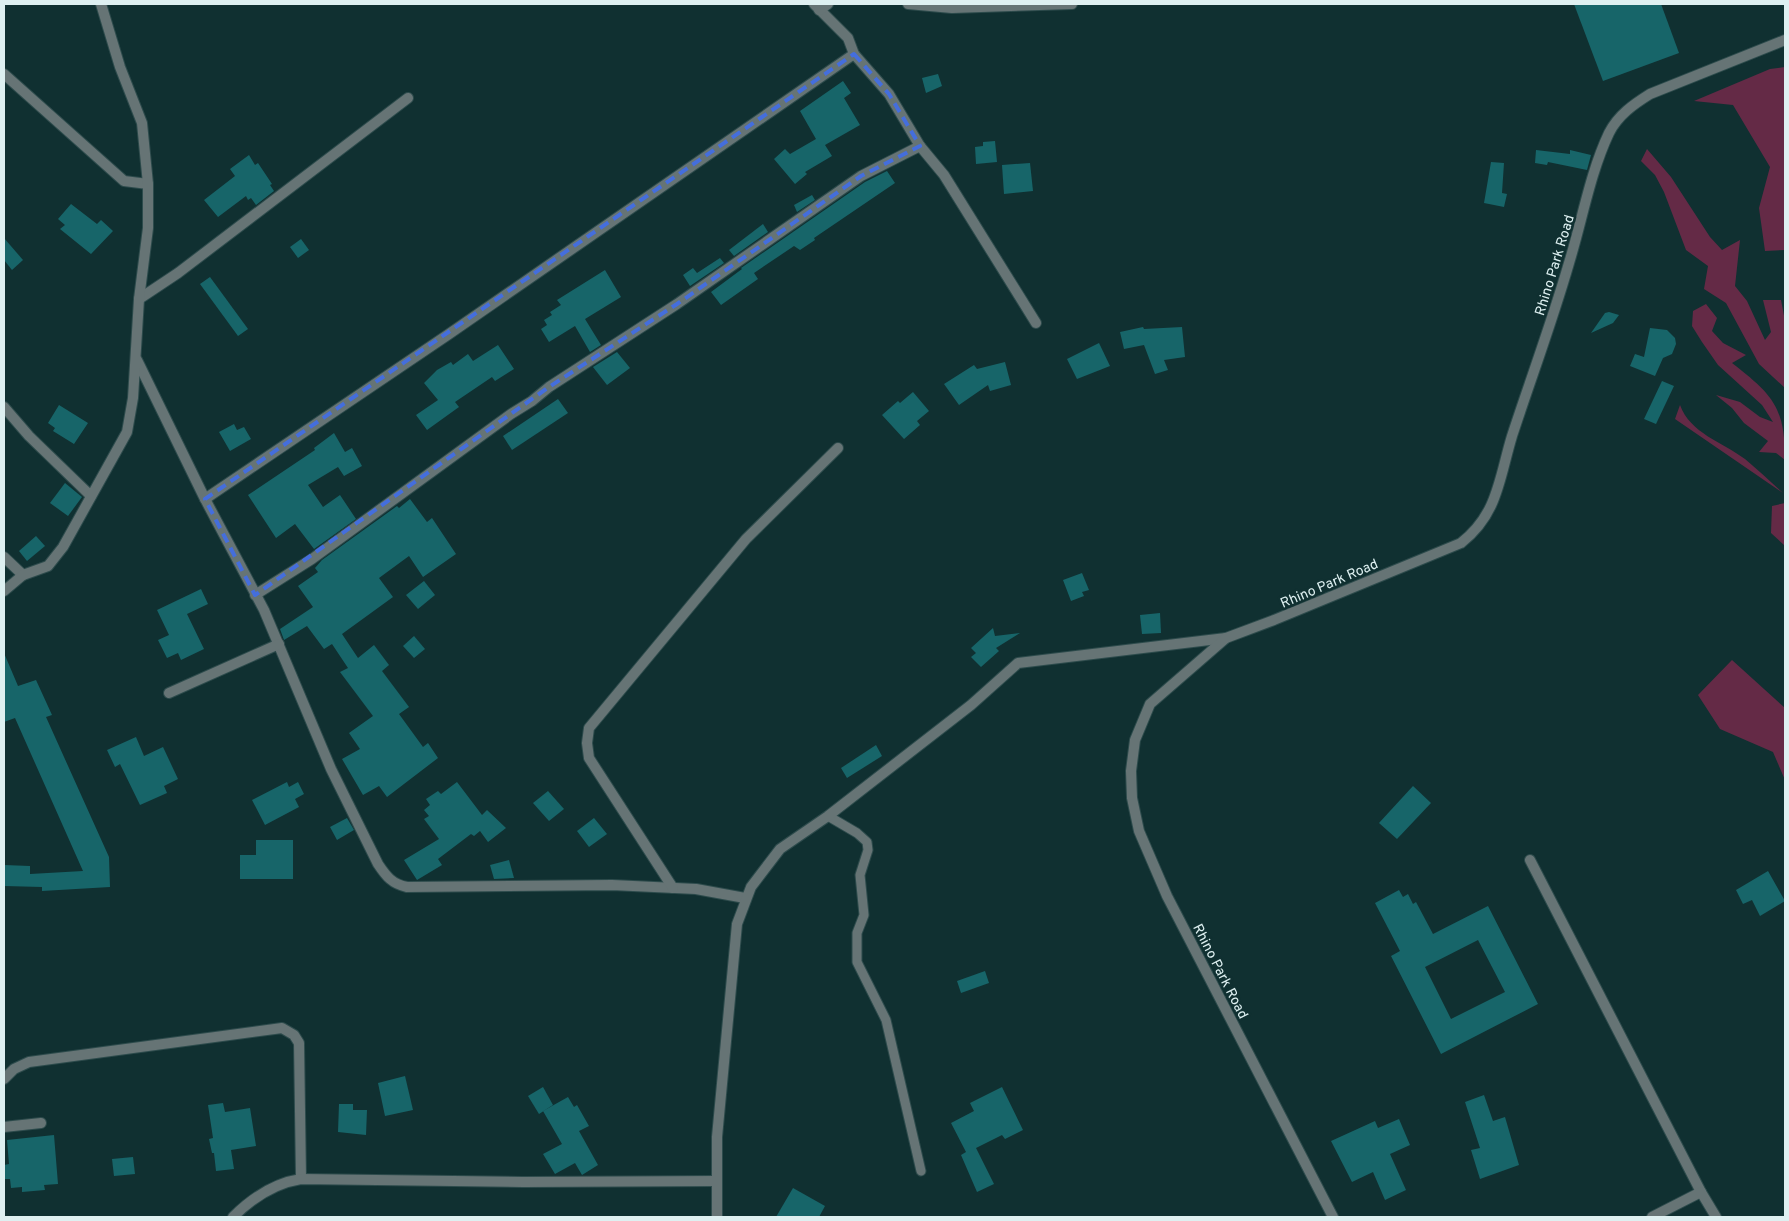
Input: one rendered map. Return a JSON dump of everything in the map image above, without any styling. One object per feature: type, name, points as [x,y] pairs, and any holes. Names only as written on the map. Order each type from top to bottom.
[{"type":"street","points":[[4,591],[23,575],[48,566],[63,547],[127,432],[137,360],[139,299],[148,228],[148,184],[142,124],[120,67],[101,4]]},
{"type":"street","points":[[816,7],[828,4]]},
{"type":"street","points":[[908,4],[952,8],[1072,4]]},
{"type":"street","points":[[816,7],[848,38],[854,54],[889,94],[920,146],[944,176],[1036,323]]},
{"type":"street","name":"Rhino Park Road","points":[[1333,1217],[1171,904],[1138,831],[1132,798],[1131,771],[1135,740],[1141,722],[1150,704],[1226,638],[1461,543],[1476,531],[1494,500],[1530,382],[1557,307],[1598,162],[1610,132],[1627,110],[1650,94],[1785,40]]},
{"type":"street","points":[[205,499],[449,334],[854,54]]},
{"type":"street","points":[[4,74],[124,181],[148,184]]},
{"type":"street","points":[[139,299],[178,273],[408,98]]},
{"type":"street","points":[[255,595],[312,558],[532,401],[549,386],[678,304],[861,176],[920,146]]},
{"type":"street","points":[[137,360],[205,499],[264,610],[330,769],[378,864],[396,884],[407,887],[612,885],[696,889],[745,898]]},
{"type":"street","points":[[4,407],[29,436],[91,496]]},
{"type":"street","points":[[673,888],[589,758],[587,743],[589,728],[746,539],[838,448]]},
{"type":"street","points":[[4,557],[23,575]]},
{"type":"street","points":[[717,1217],[717,1137],[737,924],[745,898],[780,848],[828,816],[971,705],[1018,663],[1226,638]]},
{"type":"street","points":[[169,693],[279,644]]},
{"type":"street","points":[[1530,860],[1701,1192],[1716,1217]]},
{"type":"street","points":[[4,1079],[14,1069],[29,1062],[282,1028],[294,1035],[299,1043],[301,1179]]},
{"type":"street","points":[[4,1126],[41,1123]]},
{"type":"street","points":[[233,1217],[243,1207],[278,1184],[301,1179],[523,1182],[717,1180]]},
{"type":"street","points":[[1652,1217],[1701,1192]]},
{"type":"lane","points":[[828,816],[857,833],[867,842],[868,850],[860,875],[864,915],[857,933],[857,962],[886,1020],[921,1171]]},
{"type":"highlighted area","points":[[854,54],[889,94],[920,146],[861,176],[677,304],[549,387],[255,595],[205,499]]},
{"type":"shaded area","points":[[1785,67],[1785,250],[1765,251],[1759,208],[1770,167],[1733,105],[1694,101],[1770,69]]},
{"type":"shaded area","points":[[1647,149],[1671,177],[1710,237],[1722,250],[1740,240],[1735,286],[1747,301],[1765,340],[1771,332],[1763,300],[1781,300],[1785,321],[1785,388],[1759,364],[1726,303],[1704,289],[1708,266],[1686,250],[1664,192],[1655,175],[1641,161]]},
{"type":"shaded area","points":[[1706,304],[1717,318],[1712,331],[1723,343],[1746,355],[1732,363],[1758,384],[1774,404],[1782,427],[1785,460],[1776,453],[1759,452],[1768,441],[1744,423],[1732,408],[1716,395],[1740,402],[1760,417],[1773,422],[1762,405],[1718,365],[1692,326],[1693,311]]},
{"type":"shaded area","points":[[1680,405],[1691,423],[1699,430],[1745,459],[1783,493],[1675,419]]},
{"type":"shaded area","points":[[1785,503],[1785,546],[1771,533],[1772,506]]},
{"type":"shaded area","points":[[1732,660],[1785,708],[1785,780],[1773,752],[1720,729],[1698,695]]},
{"type":"building","points":[[1574,4],[1661,4],[1679,53],[1603,81]]},
{"type":"building","points":[[938,74],[942,86],[926,93],[922,78]]},
{"type":"building","points":[[843,81],[851,93],[844,98],[860,125],[825,145],[832,156],[805,172],[807,174],[795,184],[774,159],[785,149],[790,154],[816,139],[800,111]]},
{"type":"building","points":[[995,141],[997,162],[976,164],[975,147],[983,146],[983,142]]},
{"type":"building","points":[[1536,150],[1570,154],[1570,150],[1591,155],[1587,170],[1548,162],[1547,165],[1535,163]]},
{"type":"building","points":[[249,155],[255,165],[258,163],[272,184],[270,185],[274,191],[256,205],[251,198],[248,200],[246,196],[218,217],[204,200],[235,176],[230,169]]},
{"type":"building","points":[[1491,162],[1504,163],[1502,193],[1507,194],[1504,207],[1484,203]]},
{"type":"building","points":[[1030,163],[1033,191],[1004,194],[1002,165]]},
{"type":"building","points":[[887,171],[895,183],[814,238],[815,240],[800,250],[794,246],[754,273],[758,279],[721,305],[711,292],[741,268],[865,182]]},
{"type":"building","points":[[812,195],[815,200],[797,212],[794,205]]},
{"type":"building","points":[[71,204],[97,224],[101,220],[113,231],[91,254],[60,229],[65,225],[58,219]]},
{"type":"building","points":[[763,224],[768,232],[734,256],[729,250]]},
{"type":"building","points":[[4,238],[23,260],[12,270],[4,260]]},
{"type":"building","points":[[301,239],[309,250],[298,258],[290,247]]},
{"type":"building","points":[[720,258],[724,263],[690,286],[683,275],[693,268],[697,273]]},
{"type":"building","points":[[605,270],[621,297],[585,319],[601,345],[590,352],[575,326],[549,342],[541,329],[547,325],[544,320],[552,315],[550,312],[561,305],[557,300]]},
{"type":"building","points":[[210,277],[248,329],[238,336],[200,284]]},
{"type":"building","points":[[1609,312],[1619,315],[1613,323],[1591,333],[1605,313]]},
{"type":"building","points":[[1143,327],[1144,329],[1182,327],[1185,357],[1164,360],[1168,370],[1155,374],[1144,345],[1124,349],[1120,332]]},
{"type":"building","points":[[1650,328],[1667,330],[1675,338],[1676,344],[1672,354],[1663,358],[1655,376],[1630,366],[1635,354],[1644,357]]},
{"type":"building","points":[[1099,343],[1110,366],[1077,379],[1067,359]]},
{"type":"building","points":[[498,345],[514,369],[495,381],[492,377],[455,402],[459,407],[427,430],[416,415],[438,400],[424,383],[437,370],[451,362],[453,365],[468,354],[473,361]]},
{"type":"building","points":[[617,352],[630,368],[607,385],[593,367]]},
{"type":"building","points":[[1005,362],[1011,385],[990,391],[988,385],[959,405],[944,384],[974,365],[977,369]]},
{"type":"building","points":[[1662,381],[1674,386],[1656,424],[1644,419]]},
{"type":"building","points":[[913,392],[929,411],[917,421],[920,425],[904,439],[882,415],[898,401],[900,403]]},
{"type":"building","points":[[558,399],[568,413],[512,450],[503,436]]},
{"type":"building","points":[[59,405],[88,423],[74,444],[53,431],[55,428],[48,423]]},
{"type":"building","points":[[234,424],[237,430],[244,427],[251,439],[230,451],[219,432]]},
{"type":"building","points":[[334,433],[345,452],[352,448],[362,466],[344,476],[338,467],[308,485],[323,507],[340,495],[356,519],[314,549],[295,524],[276,538],[248,495],[315,450],[314,448]]},
{"type":"building","points":[[65,483],[82,497],[68,516],[50,503]]},
{"type":"building","points":[[410,499],[427,522],[432,518],[456,554],[423,577],[409,556],[379,578],[393,597],[342,634],[358,658],[374,645],[389,665],[382,671],[409,707],[399,714],[423,747],[428,743],[438,758],[387,797],[379,786],[363,795],[342,759],[360,749],[349,733],[373,716],[340,672],[348,668],[332,644],[324,649],[307,626],[284,640],[280,629],[313,607],[298,586],[318,572],[315,568],[322,560],[397,506],[399,508]]},
{"type":"building","points":[[36,536],[45,546],[27,561],[19,551]]},
{"type":"building","points":[[1082,573],[1089,590],[1082,592],[1084,596],[1071,601],[1063,580]]},
{"type":"building","points":[[424,581],[435,595],[418,609],[406,595]]},
{"type":"building","points":[[201,589],[208,604],[187,614],[204,649],[181,660],[178,653],[167,658],[158,640],[169,635],[157,610]]},
{"type":"building","points":[[1160,613],[1161,633],[1142,634],[1140,615]]},
{"type":"building","points":[[993,628],[995,636],[1020,633],[996,648],[999,651],[981,667],[971,657],[976,653],[971,648]]},
{"type":"building","points":[[414,636],[425,649],[414,658],[403,646]]},
{"type":"building","points":[[4,653],[18,686],[36,680],[52,715],[46,717],[109,857],[110,887],[42,891],[42,887],[4,886],[4,865],[30,866],[30,874],[83,871],[15,718],[4,722]]},
{"type":"building","points":[[136,737],[144,756],[163,747],[178,779],[164,786],[167,793],[140,805],[120,764],[115,767],[107,750]]},
{"type":"building","points":[[876,745],[882,756],[847,778],[841,768]]},
{"type":"building","points":[[287,782],[289,787],[298,782],[304,794],[295,799],[299,807],[265,825],[252,800]]},
{"type":"building","points":[[457,782],[482,815],[487,810],[506,828],[488,842],[480,831],[474,836],[471,834],[438,859],[442,865],[417,880],[404,860],[439,839],[424,819],[429,816],[424,810],[430,805],[426,799],[438,791],[441,794]]},
{"type":"building","points":[[1413,786],[1431,803],[1397,839],[1379,823]]},
{"type":"building","points":[[548,791],[564,809],[549,821],[533,803]]},
{"type":"building","points":[[347,818],[354,830],[337,840],[330,827]]},
{"type":"building","points":[[594,818],[607,834],[589,847],[577,831]]},
{"type":"building","points":[[256,840],[293,840],[293,879],[240,879],[240,855],[256,855]]},
{"type":"building","points":[[509,860],[514,878],[494,879],[490,865]]},
{"type":"building","points":[[1768,871],[1785,901],[1760,916],[1752,900],[1743,904],[1736,890]]},
{"type":"building","points":[[1399,890],[1403,897],[1408,894],[1413,904],[1416,902],[1433,934],[1488,906],[1538,1004],[1441,1054],[1391,956],[1400,951],[1375,903]],"holes":[[[1478,940],[1505,992],[1451,1019],[1425,967]]]},
{"type":"building","points":[[985,971],[989,983],[961,993],[957,981]]},
{"type":"building","points":[[405,1076],[413,1110],[385,1116],[378,1083]]},
{"type":"building","points":[[543,1087],[553,1105],[539,1114],[528,1096]]},
{"type":"building","points":[[1002,1087],[1023,1130],[1005,1139],[1002,1135],[976,1148],[994,1184],[977,1192],[961,1155],[966,1152],[951,1123],[974,1111],[970,1103]]},
{"type":"building","points":[[1484,1095],[1493,1121],[1505,1117],[1519,1165],[1480,1179],[1471,1150],[1480,1148],[1465,1102]]},
{"type":"building","points":[[568,1097],[574,1107],[577,1105],[589,1126],[579,1131],[598,1165],[582,1175],[575,1163],[555,1174],[543,1154],[562,1144],[543,1111]]},
{"type":"building","points":[[223,1103],[225,1112],[250,1108],[256,1146],[231,1150],[234,1169],[216,1171],[214,1153],[212,1153],[209,1139],[213,1138],[208,1105]]},
{"type":"building","points":[[339,1104],[353,1104],[353,1110],[367,1110],[366,1135],[338,1132]]},
{"type":"building","points":[[1399,1119],[1410,1145],[1390,1154],[1406,1190],[1385,1200],[1373,1172],[1352,1182],[1331,1141],[1375,1121],[1378,1128]]},
{"type":"building","points":[[54,1135],[58,1184],[44,1185],[45,1190],[22,1192],[22,1187],[11,1188],[10,1179],[5,1179],[4,1165],[9,1164],[7,1140]]},
{"type":"building","points":[[133,1157],[135,1174],[114,1176],[112,1159]]},
{"type":"building","points":[[793,1188],[825,1206],[819,1217],[776,1217]]}]
